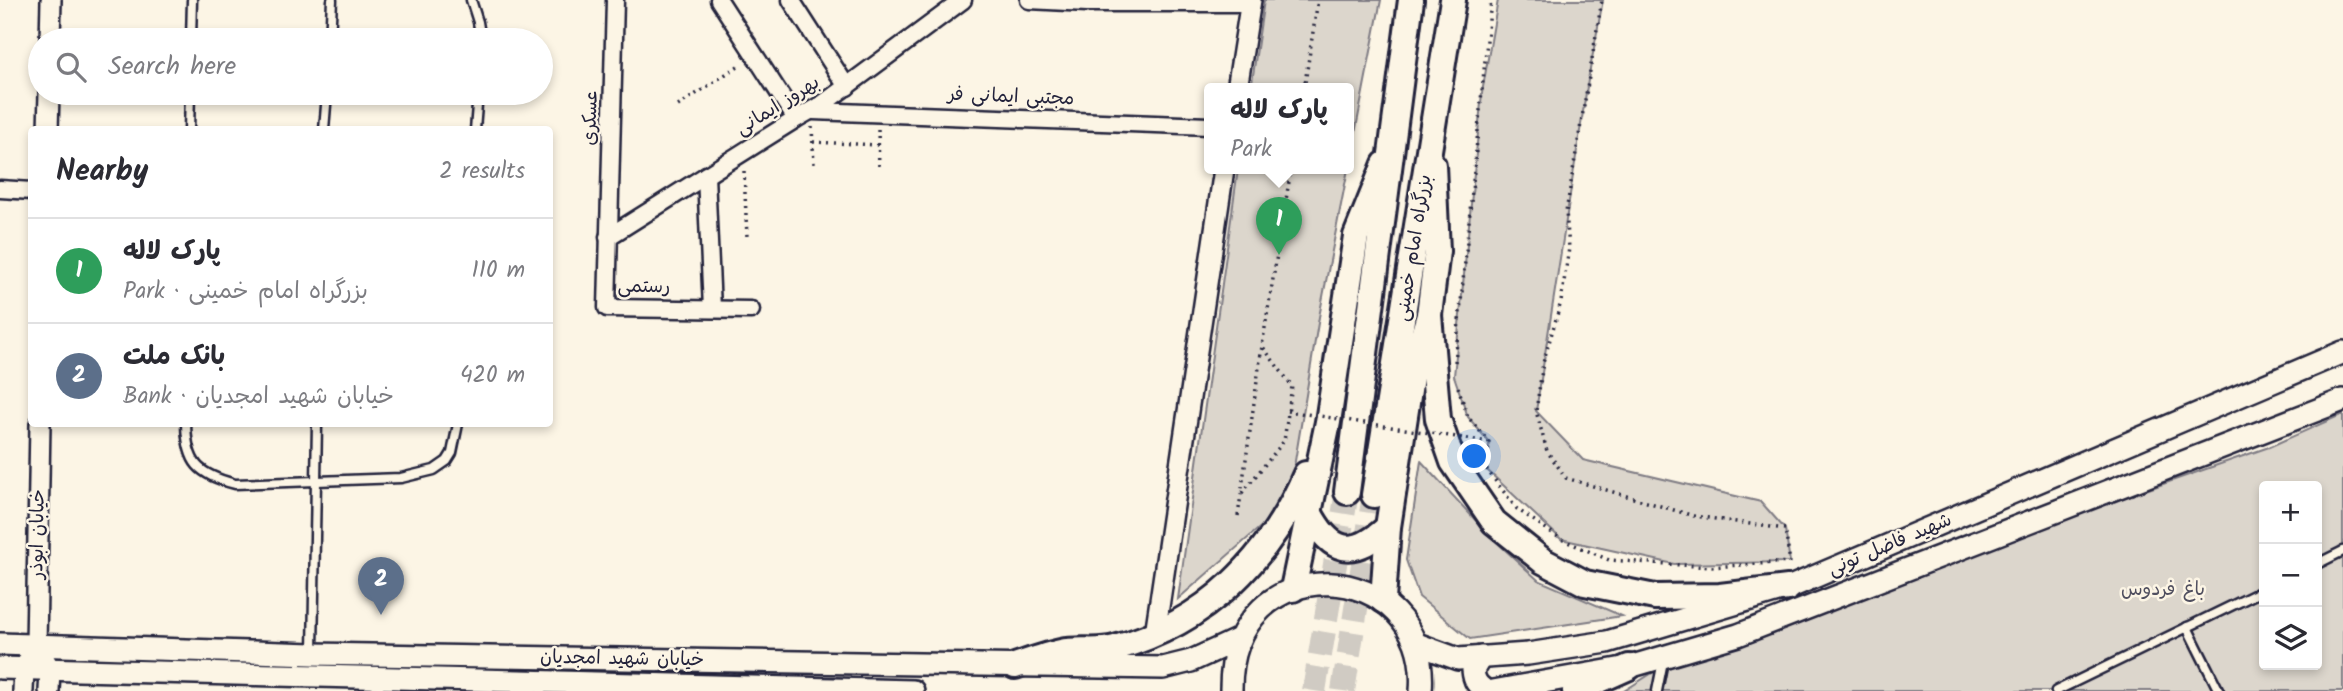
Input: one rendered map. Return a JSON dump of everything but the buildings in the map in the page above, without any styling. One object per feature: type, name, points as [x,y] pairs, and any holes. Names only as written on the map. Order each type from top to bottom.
[{"type":"main road","name":"بزرگراه امام خمینی","points":[[1347,492],[1411,0]]},
{"type":"main road","name":"بزرگراه امام خمینی","points":[[1374,495],[1453,0]]},
{"type":"main road","points":[[1383,600],[1388,527],[1411,377],[1429,316],[1437,251],[1431,137]]},
{"type":"main road","points":[[1293,589],[1328,422],[1356,236],[1390,153]]},
{"type":"main road","points":[[1429,316],[1438,419],[1453,462],[1494,522],[1543,561],[1585,583],[1655,597],[1720,596],[1788,588]]},
{"type":"main road","name":"شهید فاضل تونی","points":[[1417,645],[1458,659],[1528,654],[1607,642],[1788,588],[2343,352]]},
{"type":"main road","name":"شهید فاضل تونی","points":[[1493,691],[1629,667],[1738,635],[2343,400]]},
{"type":"main road","points":[[1015,666],[1063,652],[1112,649],[1155,634],[1193,614],[1228,588],[1260,554],[1292,507],[1328,422]]},
{"type":"main road","points":[[1309,512],[1325,539],[1334,545],[1353,548],[1373,541],[1388,527]]},
{"type":"main road","points":[[1231,691],[1231,666],[1239,639],[1252,618],[1270,601],[1293,589],[1324,583],[1355,587],[1383,600],[1403,620],[1417,645],[1423,672],[1421,691]]},
{"type":"main road","name":"خیابان شهید امجدیان","points":[[0,644],[313,654],[1163,667],[1191,661],[1239,639]]},
{"type":"main road","points":[[1481,657],[1473,670],[1474,677],[1477,685],[1486,691]]},
{"type":"main road","points":[[1575,691],[1629,667]]},
{"type":"main road","name":"خیابان شهید امجدیان","points":[[0,668],[433,685],[913,691]]},
{"type":"street","points":[[50,28],[51,0]]},
{"type":"street","name":"عسکری","points":[[608,237],[615,0]]},
{"type":"street","points":[[719,0],[796,119]]},
{"type":"street","points":[[791,0],[847,87]]},
{"type":"street","name":"بهروز ایمانی","points":[[608,237],[847,87],[962,0]]},
{"type":"street","points":[[1029,0],[1087,3],[1251,1],[1238,83]]},
{"type":"street","points":[[48,126],[49,105]]},
{"type":"street","name":"مجتبی ایمانی فر","points":[[811,110],[1204,126]]},
{"type":"street","points":[[1155,634],[1223,174]]},
{"type":"street","points":[[706,175],[712,309]]},
{"type":"street","points":[[0,189],[28,191]]},
{"type":"street","name":"رستمی","points":[[608,237],[607,308],[751,310]]},
{"type":"street","name":"خیابان ابوذر","points":[[36,645],[40,427]]},
{"type":"street","points":[[23,691],[24,669],[36,645]]},
{"type":"street","points":[[36,645],[50,669],[49,691]]},
{"type":"street","points":[[433,685],[434,656]]},
{"type":"street","points":[[652,659],[653,688]]},
{"type":"lane","points":[[191,28],[192,0]]},
{"type":"lane","points":[[331,28],[332,0]]},
{"type":"lane","points":[[471,0],[479,28]]},
{"type":"lane","points":[[189,126],[190,105]]},
{"type":"lane","points":[[324,126],[326,105]]},
{"type":"lane","points":[[475,126],[477,105]]},
{"type":"lane","points":[[186,427],[190,451],[200,470],[210,478],[235,484],[401,478],[435,470],[447,461],[452,453],[457,427]]},
{"type":"lane","points":[[313,654],[317,427]]},
{"type":"lane","points":[[2322,562],[2343,551]]},
{"type":"lane","points":[[2056,691],[2259,592]]},
{"type":"lane","points":[[2187,627],[2219,691]]},
{"type":"lane","points":[[1657,691],[1664,658]]},
{"type":"path","points":[[1305,83],[1318,0]]},
{"type":"path","points":[[1455,365],[1491,0]]},
{"type":"path","points":[[1457,386],[1468,418],[1489,442],[1487,470],[1517,509],[1561,539],[1609,560],[1710,567],[1790,562],[1785,529],[1694,516],[1566,478],[1547,451],[1536,411],[1543,363],[1561,302],[1569,248],[1566,212],[1602,0]]},
{"type":"path","points":[[678,106],[754,55]]},
{"type":"path","points":[[811,110],[814,164]]},
{"type":"path","points":[[877,113],[879,171]]},
{"type":"path","points":[[813,142],[878,145]]},
{"type":"path","points":[[744,152],[747,237]]},
{"type":"path","points":[[1238,516],[1290,174]]},
{"type":"path","points":[[1241,495],[1284,441],[1292,386],[1262,346]]},
{"type":"path","points":[[1287,411],[1489,442]]},
{"type":"green space","points":[[1264,0],[1381,0],[1354,138],[1354,83],[1252,83]]},
{"type":"green space","points":[[1498,0],[1603,0],[1536,411],[1583,460],[1761,502],[1785,529],[1790,562],[1674,564],[1561,539],[1487,470],[1489,442],[1468,417],[1454,376],[1482,93]]},
{"type":"green space","points":[[1237,174],[1347,174],[1319,317],[1288,503],[1178,599]]},
{"type":"green space","name":"باغ فردوس","points":[[2343,414],[2343,691],[1624,691],[1690,649],[2269,447]]},
{"type":"green space","points":[[1421,461],[1490,536],[1538,580],[1622,616],[1470,639],[1419,597],[1406,560]]},
{"type":"tunnel","points":[[1314,691],[1347,492]]},
{"type":"tunnel","points":[[1343,691],[1374,495]]},
{"type":"place","name":"پارک لاله","points":[[1279,255]]},
{"type":"place","name":"بانک ملت","points":[[381,615]]}]
